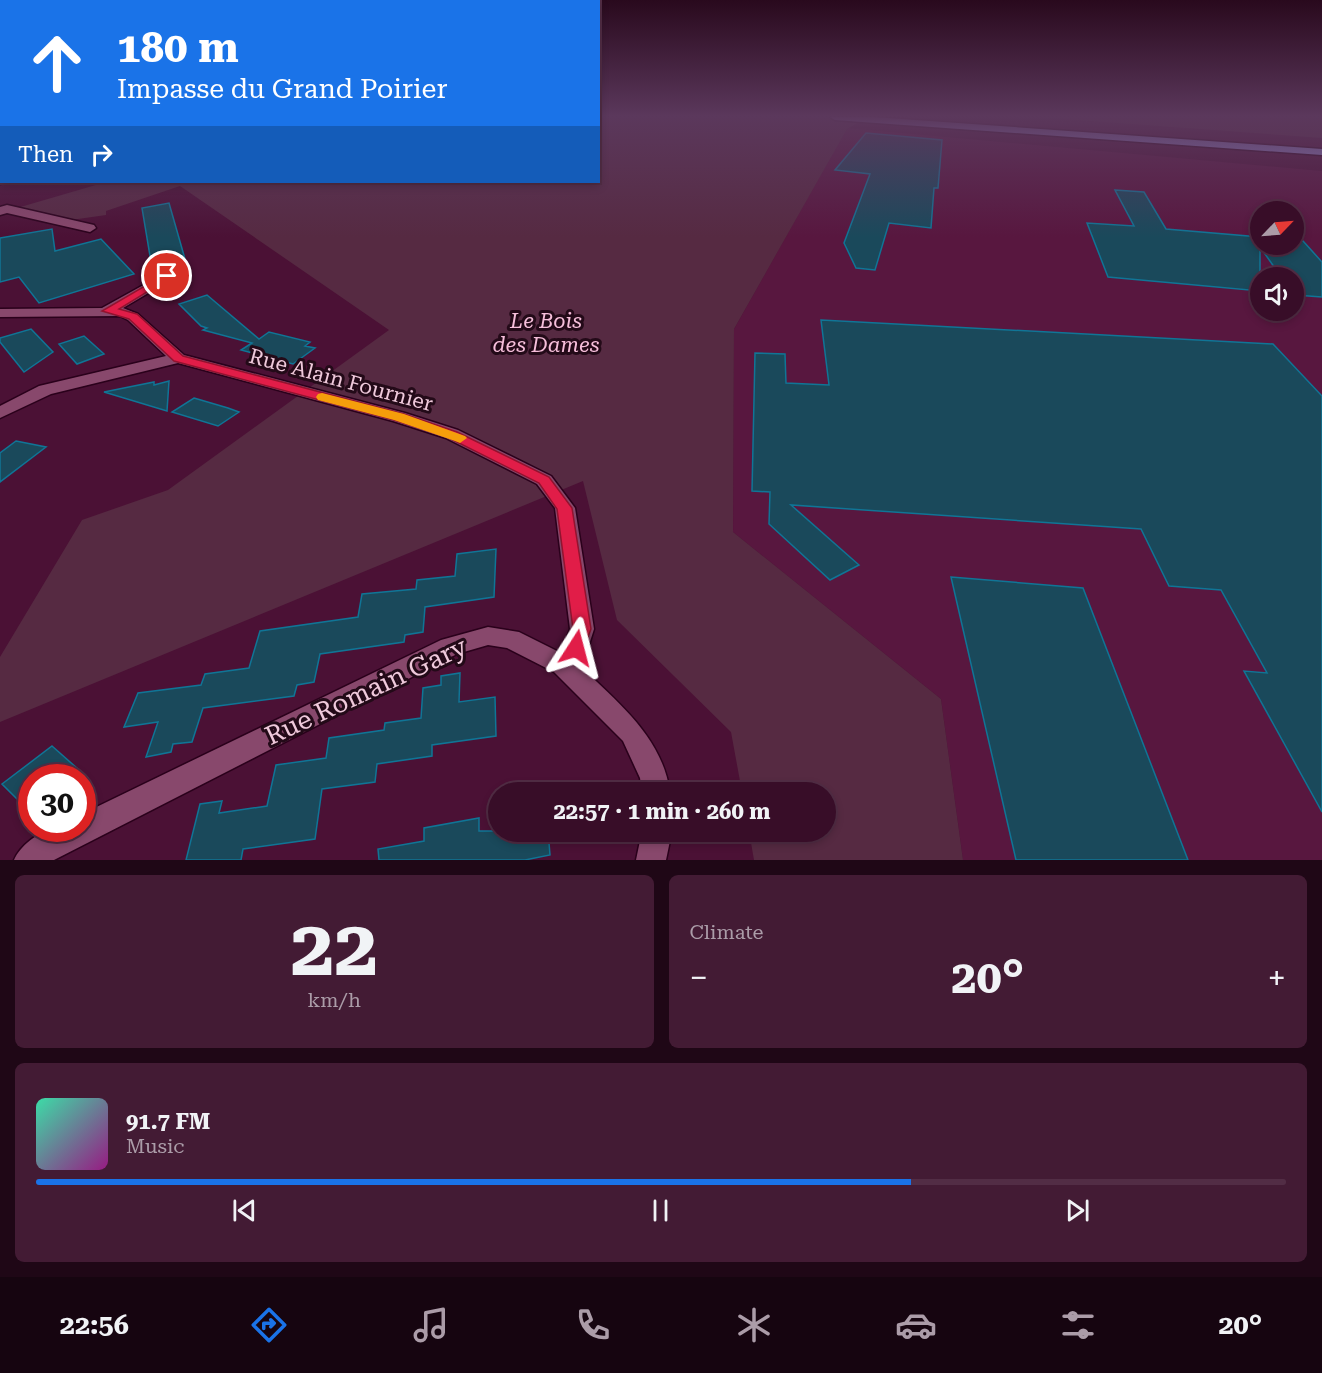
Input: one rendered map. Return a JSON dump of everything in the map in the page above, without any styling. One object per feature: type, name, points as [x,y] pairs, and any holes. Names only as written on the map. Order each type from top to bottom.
[{"type":"street","points":[[0,211],[7,209],[90,228]]},
{"type":"street","points":[[107,311],[167,276]]},
{"type":"street","points":[[0,313],[123,312],[133,317],[178,358]]},
{"type":"street","name":"Rue Alain Fournier","points":[[0,413],[45,390],[178,358],[399,417],[452,435],[544,480],[565,508],[582,629],[576,648],[563,665]]},
{"type":"street","name":"Rue Romain Gary","points":[[29,860],[59,841],[450,647],[488,636],[511,639],[563,665],[632,734],[655,782]]},
{"type":"street","points":[[651,860],[655,842]]},
{"type":"shaded area","points":[[831,157],[1169,157],[1322,171],[1322,860],[963,860],[941,699],[733,532],[734,329]]},
{"type":"green space","name":"Le Bois des Dames","points":[[600,157],[831,157],[734,329],[733,532],[941,699],[963,860],[754,860],[751,842],[836,842],[836,782],[740,782],[731,732],[617,620],[583,481],[0,722],[0,657],[82,520],[168,490],[389,330],[180,186],[106,211],[106,215],[71,220],[17,208],[103,183],[600,183]]},
{"type":"building","points":[[846,157],[941,157],[938,188],[934,188],[931,228],[889,223],[875,270],[856,268],[844,243],[870,174],[835,170]]},
{"type":"building","points":[[1115,190],[1144,192],[1166,229],[1250,236],[1250,255],[1260,255],[1260,267],[1250,267],[1250,290],[1108,277],[1087,223],[1134,226]]},
{"type":"building","points":[[169,203],[185,259],[152,268],[142,208]]},
{"type":"building","points":[[52,229],[55,251],[101,239],[134,274],[39,303],[19,277],[0,282],[0,238]]},
{"type":"building","points":[[1304,242],[1322,262],[1322,297],[1304,296],[1304,267],[1274,267],[1266,255],[1304,255]]},
{"type":"building","points":[[207,295],[259,339],[269,332],[310,342],[305,346],[315,348],[293,364],[241,350],[252,343],[203,330],[207,328],[201,326],[179,304]]},
{"type":"building","points":[[821,320],[1273,344],[1322,396],[1322,812],[1244,671],[1267,673],[1221,590],[1169,586],[1141,529],[791,505],[859,565],[830,580],[769,524],[770,492],[752,491],[755,353],[785,354],[786,383],[829,385]]},
{"type":"building","points":[[31,329],[53,352],[24,372],[0,342],[0,338]]},
{"type":"building","points":[[84,336],[104,354],[77,364],[59,344]]},
{"type":"building","points":[[169,381],[167,411],[104,392],[154,382],[154,385]]},
{"type":"building","points":[[194,398],[239,412],[218,426],[172,412]]},
{"type":"building","points":[[16,441],[46,447],[0,482],[0,453]]},
{"type":"building","points":[[496,549],[494,597],[425,607],[423,632],[405,635],[404,642],[320,654],[314,682],[297,685],[294,696],[203,708],[192,742],[173,744],[171,752],[146,757],[158,722],[124,727],[138,693],[201,685],[205,674],[249,668],[260,631],[358,617],[362,594],[416,589],[417,580],[455,576],[457,554]]},
{"type":"building","points":[[951,577],[1083,588],[1188,860],[1016,860]]},
{"type":"building","points":[[460,673],[459,702],[495,697],[496,736],[432,745],[432,756],[377,764],[375,782],[322,789],[315,839],[243,849],[241,860],[186,860],[200,804],[222,801],[219,813],[267,806],[276,765],[326,758],[329,738],[384,730],[385,723],[421,718],[423,688],[441,685],[441,676]]},
{"type":"building","points":[[52,746],[72,764],[28,764]]},
{"type":"building","points":[[18,772],[18,800],[2,784]]},
{"type":"building","points":[[479,818],[479,831],[488,831],[488,842],[549,842],[550,855],[525,860],[379,860],[378,849],[424,841],[424,828]]},
{"type":"slow traffic","points":[[322,397],[399,417],[460,438]]},
{"type":"route","points":[[167,276],[107,311],[123,312],[133,317],[178,358],[399,417],[452,435],[544,480],[565,508],[582,629],[576,648]]}]
